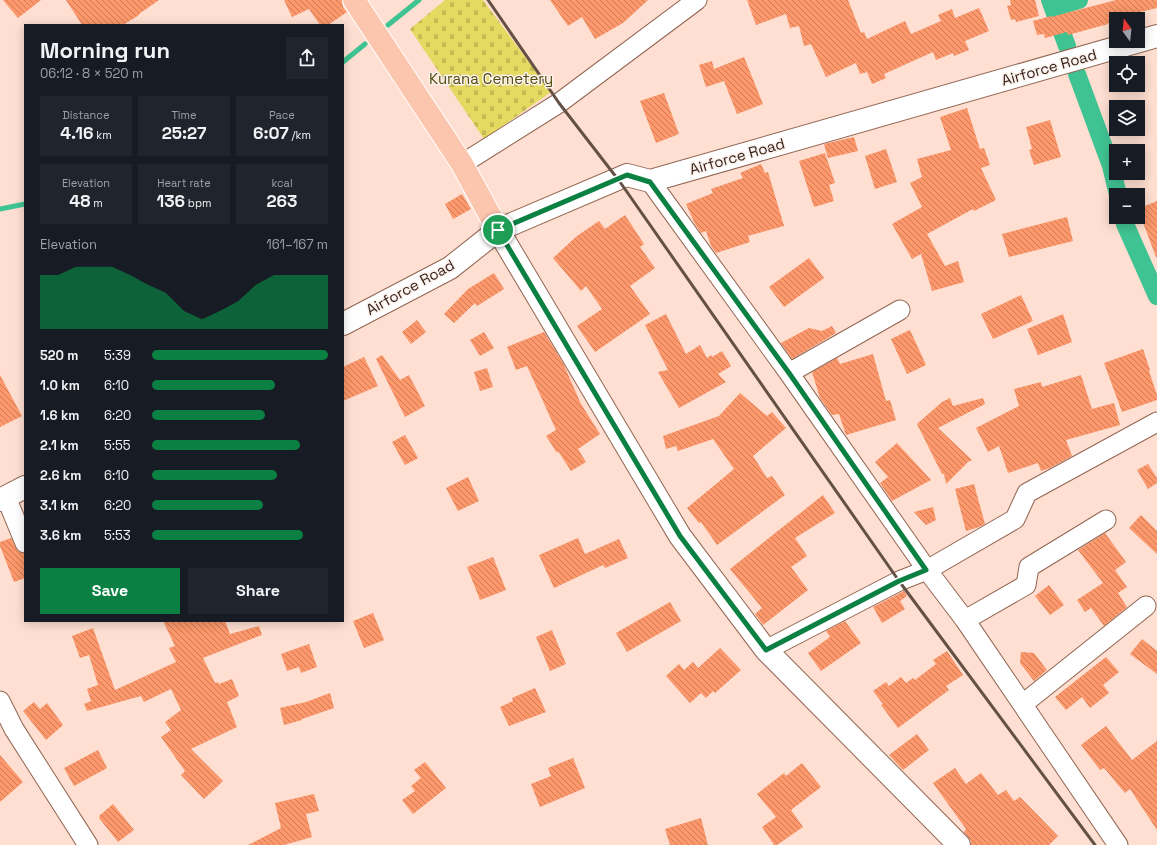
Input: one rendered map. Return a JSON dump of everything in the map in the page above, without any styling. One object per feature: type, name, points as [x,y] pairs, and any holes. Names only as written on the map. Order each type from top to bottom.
[{"type":"main road","points":[[354,0],[462,164],[498,230]]},
{"type":"street","points":[[462,164],[559,103],[697,0]]},
{"type":"street","name":"Airforce Road","points":[[344,323],[450,268],[498,230],[627,175],[650,182],[1157,36]]},
{"type":"street","points":[[650,182],[789,373],[926,570],[965,620],[1118,845]]},
{"type":"street","points":[[498,230],[680,536],[766,650],[959,845]]},
{"type":"street","points":[[789,373],[900,310]]},
{"type":"street","points":[[766,650],[899,581],[926,570],[1015,519],[1027,493],[1157,422]]},
{"type":"street","points":[[10,494],[24,540]]},
{"type":"street","points":[[965,620],[1026,585],[1029,567],[1106,520]]},
{"type":"street","points":[[1023,704],[1146,606]]},
{"type":"street","points":[[0,701],[14,729],[88,845]]},
{"type":"green space","name":"Kurana Cemetery","points":[[445,0],[483,0],[551,92],[484,139],[410,29]]},
{"type":"building","points":[[3,0],[41,0],[18,18]]},
{"type":"building","points":[[66,0],[159,0],[125,24],[81,24]]},
{"type":"building","points":[[284,0],[342,0],[343,7],[347,12],[329,24],[319,24],[309,9],[292,17]]},
{"type":"building","points":[[550,0],[648,0],[623,23],[595,39],[582,17],[568,26]]},
{"type":"building","points":[[747,0],[848,0],[861,33],[864,32],[867,39],[905,21],[911,34],[941,21],[938,15],[952,9],[955,18],[979,8],[989,31],[965,41],[969,50],[954,56],[953,53],[936,60],[933,52],[884,74],[886,78],[872,84],[867,72],[860,74],[856,63],[826,77],[811,44],[804,46],[799,26],[790,28],[786,14],[756,25]]},
{"type":"building","points":[[1010,0],[1035,0],[1039,16],[1016,22],[1015,19],[1011,20],[1007,6],[1011,5]]},
{"type":"building","points":[[1116,0],[1157,0],[1157,8],[1140,12],[1109,12],[1108,24],[1068,35],[1067,32],[1045,38],[1044,34],[1037,35],[1033,21]]},
{"type":"building","points":[[744,57],[763,104],[737,114],[724,81],[706,87],[699,65],[712,61],[714,69]]},
{"type":"building","points":[[664,93],[679,134],[656,143],[640,101]]},
{"type":"building","points":[[967,108],[980,149],[984,148],[990,165],[981,168],[996,200],[974,211],[973,209],[927,234],[945,266],[958,261],[964,282],[932,291],[921,254],[912,259],[892,224],[922,207],[910,183],[922,177],[917,159],[951,150],[940,117]]},
{"type":"building","points":[[1050,120],[1061,157],[1034,165],[1029,150],[1032,149],[1026,127]]},
{"type":"building","points":[[854,137],[858,151],[828,158],[824,144]]},
{"type":"building","points":[[886,149],[897,182],[875,189],[865,156]]},
{"type":"building","points":[[825,153],[835,183],[829,185],[834,201],[814,207],[799,161]]},
{"type":"building","points":[[761,164],[765,173],[768,172],[784,226],[748,236],[750,242],[716,253],[711,246],[706,231],[701,233],[686,204],[713,193],[711,189],[743,178],[740,173]]},
{"type":"building","points":[[462,194],[471,209],[453,219],[445,204]]},
{"type":"building","points":[[1157,201],[1157,257],[1144,224],[1145,224],[1145,206]]},
{"type":"building","points":[[625,215],[644,244],[640,247],[655,268],[630,286],[650,314],[595,352],[577,326],[602,309],[586,286],[581,291],[553,258],[577,236],[599,221],[605,229]]},
{"type":"building","points":[[1067,217],[1073,241],[1009,257],[1002,234]]},
{"type":"building","points":[[809,258],[824,278],[784,307],[769,287]]},
{"type":"building","points":[[494,273],[504,289],[477,306],[475,303],[454,323],[444,314],[468,289]]},
{"type":"building","points":[[1021,295],[1033,321],[993,339],[981,314]]},
{"type":"building","points":[[666,314],[686,354],[700,345],[707,358],[711,355],[712,357],[722,351],[731,366],[718,374],[726,382],[679,408],[658,372],[668,370],[645,325]]},
{"type":"building","points":[[1063,314],[1072,342],[1038,355],[1027,329]]},
{"type":"building","points":[[417,320],[426,332],[411,344],[402,332]]},
{"type":"building","points":[[832,326],[836,333],[792,359],[781,343],[809,328],[822,331]]},
{"type":"building","points":[[910,330],[926,365],[907,374],[891,339]]},
{"type":"building","points":[[484,332],[494,348],[480,356],[470,340]]},
{"type":"building","points":[[544,332],[563,363],[581,404],[600,434],[578,449],[586,462],[571,471],[546,436],[556,430],[527,366],[516,370],[507,347]]},
{"type":"building","points":[[1143,349],[1157,395],[1157,400],[1122,412],[1104,363]]},
{"type":"building","points":[[873,354],[886,401],[890,400],[896,420],[846,435],[839,414],[832,415],[820,398],[812,372],[837,358],[840,364]]},
{"type":"building","points":[[382,355],[400,380],[409,375],[425,406],[405,417],[376,359]]},
{"type":"building","points":[[364,357],[378,386],[344,401],[344,367]]},
{"type":"building","points":[[487,368],[493,387],[480,391],[474,372]]},
{"type":"building","points":[[0,375],[22,416],[0,427]]},
{"type":"building","points":[[1081,375],[1092,409],[1114,403],[1120,425],[1066,440],[1072,456],[1050,468],[1041,471],[1038,463],[1008,473],[999,446],[988,452],[976,428],[1019,406],[1014,389],[1041,382],[1042,387]]},
{"type":"building","points":[[740,393],[767,416],[772,412],[786,428],[753,456],[767,478],[772,476],[785,495],[717,545],[701,522],[699,523],[687,508],[734,469],[713,439],[678,451],[676,446],[666,449],[663,436],[719,416]]},
{"type":"building","points":[[950,398],[953,406],[983,398],[985,404],[938,428],[972,460],[968,462],[946,484],[944,474],[942,474],[917,424],[942,402]]},
{"type":"building","points":[[405,435],[418,458],[405,465],[392,442]]},
{"type":"building","points":[[897,443],[931,480],[892,501],[880,483],[888,477],[875,462]]},
{"type":"building","points":[[1148,464],[1157,478],[1157,483],[1148,489],[1137,470]]},
{"type":"building","points":[[468,477],[479,501],[458,511],[446,488]]},
{"type":"building","points":[[974,484],[985,524],[966,531],[955,489]]},
{"type":"building","points":[[823,495],[835,513],[795,538],[807,556],[791,567],[808,590],[763,625],[755,614],[762,608],[730,569]]},
{"type":"building","points":[[933,507],[936,520],[926,525],[914,512]]},
{"type":"building","points":[[1141,515],[1157,531],[1157,554],[1129,528]]},
{"type":"building","points":[[1105,533],[1126,562],[1115,570],[1127,587],[1118,593],[1127,607],[1104,626],[1091,608],[1085,612],[1077,600],[1103,583],[1078,550]]},
{"type":"building","points":[[11,538],[18,551],[24,554],[24,578],[14,582],[0,546],[0,542]]},
{"type":"building","points":[[578,538],[585,554],[619,539],[628,558],[605,568],[603,565],[554,588],[539,555]]},
{"type":"building","points":[[493,557],[506,590],[480,600],[467,567]]},
{"type":"building","points":[[1049,585],[1064,605],[1050,615],[1035,596]]},
{"type":"building","points":[[904,591],[907,596],[900,601],[905,609],[882,623],[873,607]]},
{"type":"building","points":[[670,602],[681,621],[627,652],[616,633]]},
{"type":"building","points":[[373,613],[384,640],[364,648],[353,621]]},
{"type":"building","points":[[845,621],[861,643],[821,671],[808,653],[830,637],[826,631]]},
{"type":"building","points":[[163,622],[225,622],[230,634],[259,626],[262,635],[203,658],[215,683],[218,682],[219,684],[232,679],[239,696],[227,702],[237,727],[191,749],[223,781],[204,799],[181,775],[185,771],[161,737],[171,730],[165,722],[181,710],[171,689],[144,702],[141,696],[87,711],[84,704],[91,701],[87,689],[98,685],[89,655],[80,658],[72,636],[93,628],[115,690],[176,662],[169,648],[175,646]]},
{"type":"building","points":[[552,630],[566,664],[550,671],[536,637]]},
{"type":"building","points":[[1142,639],[1157,651],[1157,674],[1130,654]]},
{"type":"building","points":[[309,644],[317,667],[301,673],[299,667],[287,671],[281,654]]},
{"type":"building","points":[[720,648],[741,670],[715,693],[713,691],[706,698],[701,693],[690,703],[666,676],[679,664],[684,670],[693,662],[698,668]]},
{"type":"building","points":[[947,651],[963,675],[946,686],[949,690],[898,728],[881,705],[883,704],[873,691],[886,682],[889,686],[901,677],[906,683],[913,678],[915,680],[936,664],[933,660]]},
{"type":"building","points":[[1021,652],[1034,653],[1047,670],[1034,681],[1020,663]]},
{"type":"building","points":[[1106,657],[1119,672],[1103,685],[1109,693],[1090,708],[1082,697],[1066,710],[1055,697]]},
{"type":"building","points":[[535,688],[546,712],[509,726],[500,707],[513,701],[512,698]]},
{"type":"building","points":[[330,693],[334,708],[284,725],[280,708],[306,702]]},
{"type":"building","points":[[34,702],[40,709],[47,703],[63,725],[46,740],[23,711]]},
{"type":"building","points":[[1106,726],[1132,760],[1157,741],[1157,830],[1130,789],[1125,793],[1104,768],[1100,770],[1081,745]]},
{"type":"building","points":[[917,734],[929,750],[903,770],[889,755]]},
{"type":"building","points":[[98,750],[107,768],[74,786],[64,768]]},
{"type":"building","points":[[0,755],[23,782],[0,802]]},
{"type":"building","points":[[573,758],[585,788],[540,807],[531,784],[551,776],[548,768]]},
{"type":"building","points":[[425,762],[446,788],[413,814],[402,800],[415,791],[411,786],[421,778],[414,770]]},
{"type":"building","points":[[802,763],[821,787],[791,810],[803,827],[777,845],[774,845],[762,827],[776,817],[757,794],[784,773],[786,776]]},
{"type":"building","points":[[955,768],[966,784],[981,773],[998,795],[1006,790],[1014,801],[1020,797],[1058,836],[1049,845],[971,845],[971,841],[964,832],[966,829],[933,783]]},
{"type":"building","points":[[314,794],[319,811],[306,814],[312,837],[284,845],[248,845],[281,828],[275,803]]},
{"type":"building","points":[[113,804],[134,830],[118,842],[99,818],[99,816]]},
{"type":"building","points":[[701,818],[708,845],[670,845],[665,829]]},
{"type":"waterway","points":[[388,25],[419,0]]},
{"type":"waterway","points":[[1050,0],[1067,46]]},
{"type":"waterway","points":[[1053,8],[1079,0]]},
{"type":"waterway","points":[[344,61],[365,44]]},
{"type":"waterway","points":[[1077,74],[1111,166],[1116,188]]},
{"type":"waterway","points":[[0,209],[24,204]]},
{"type":"waterway","points":[[1125,224],[1157,296]]},
{"type":"railway","points":[[488,0],[559,103],[620,182],[899,581],[1095,845]]},
{"type":"route","points":[[627,175],[650,182],[789,373],[926,570],[899,581],[766,650],[680,536],[498,230],[627,175]]}]
